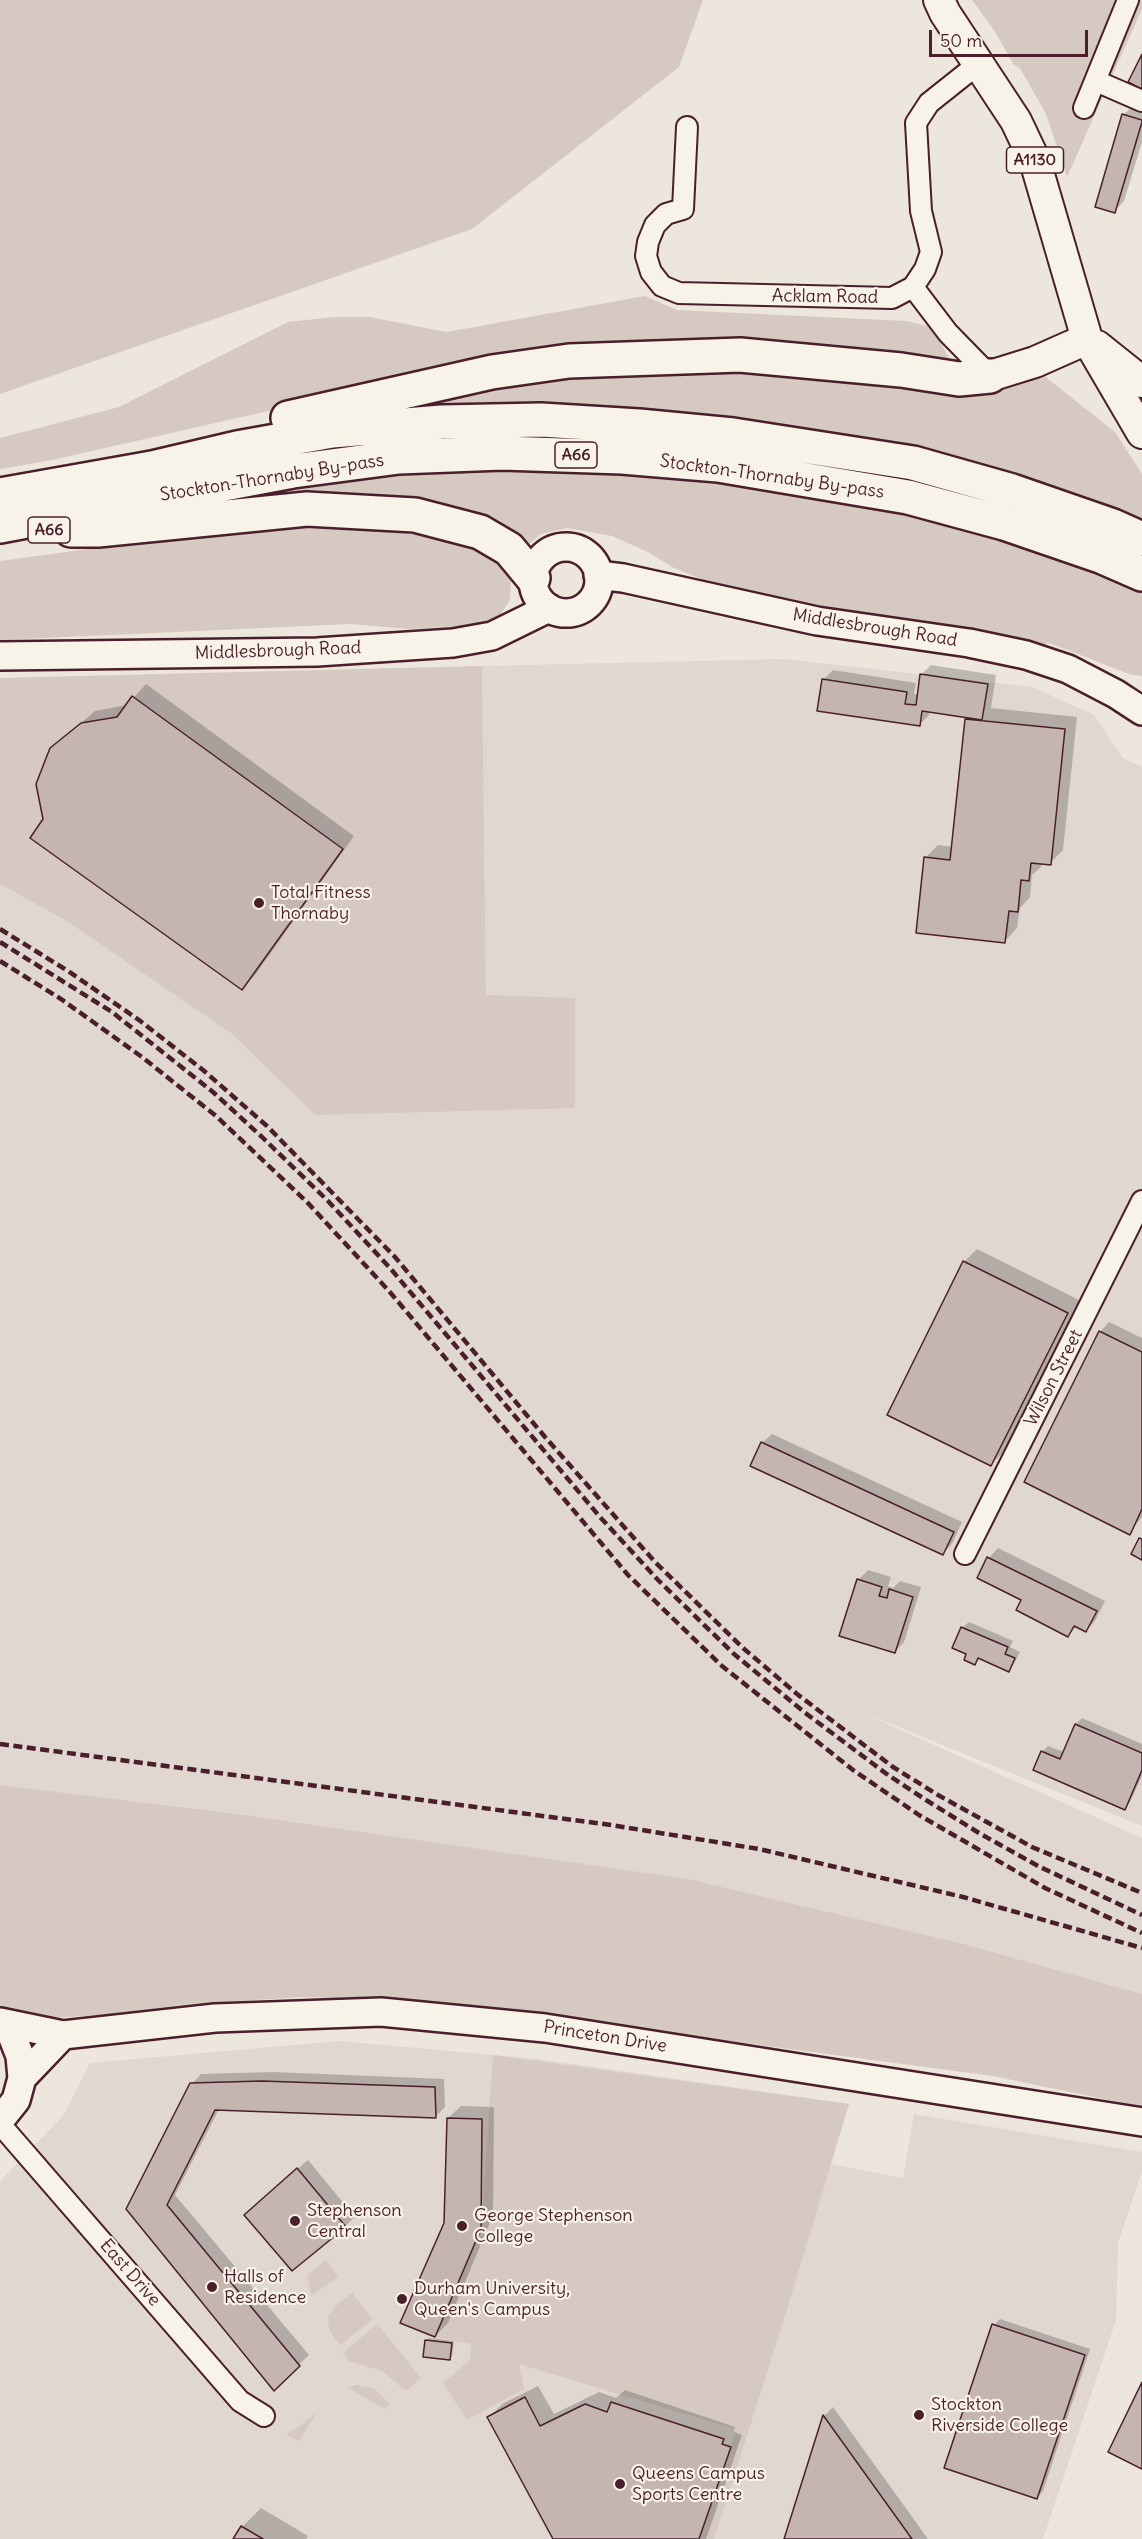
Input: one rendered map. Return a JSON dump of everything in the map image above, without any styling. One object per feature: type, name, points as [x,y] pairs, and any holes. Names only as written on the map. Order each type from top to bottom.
[{"type":"highway","points":[[0,495],[90,461],[471,377],[569,361],[740,354],[901,370],[959,379],[990,376]]},
{"type":"highway","name":"Stockton-Thornaby By-pass","points":[[0,495],[152,468],[237,448],[332,431],[442,422],[541,420],[733,435],[913,464],[1012,491],[1113,526],[1142,539]]},
{"type":"highway","name":"Stockton-Thornaby By-pass","points":[[0,528],[292,471],[399,457],[502,453],[622,457],[718,465],[908,497],[1004,523],[1103,557],[1142,574]]},
{"type":"highway","name":"A66","points":[[0,528],[98,530],[307,509],[415,515],[480,532],[509,549],[532,578]]},
{"type":"main road","name":"A1130","points":[[939,0],[1016,121],[1035,161],[1087,339],[1142,434]]},
{"type":"main road","points":[[990,376],[1035,362],[1087,339],[1142,382]]},
{"type":"main road","points":[[549,609],[536,596],[532,578],[540,558],[559,547],[569,547],[589,556],[598,575]]},
{"type":"main road","name":"Middlesbrough Road","points":[[0,657],[317,651],[453,643],[492,636],[549,609],[562,613],[582,609],[595,594],[598,575],[623,578],[817,621],[969,643],[1026,655],[1068,669],[1116,694],[1142,711]]},
{"type":"main road","name":"Princeton Drive","points":[[0,2022],[63,2035],[215,2018],[381,2012],[545,2028],[1142,2122]]},
{"type":"main road","points":[[0,2022],[11,2034],[20,2056],[22,2078],[16,2100],[0,2122]]},
{"type":"main road","points":[[22,2078],[63,2035]]},
{"type":"street","points":[[1084,108],[1128,0]]},
{"type":"street","points":[[978,64],[929,103],[916,123],[921,211],[931,252],[925,269],[913,287],[948,333],[990,376]]},
{"type":"street","points":[[1096,81],[1142,101]]},
{"type":"street","name":"Acklam Road","points":[[687,127],[683,209],[666,214],[655,225],[648,242],[646,256],[651,273],[662,286],[679,293],[874,299],[892,298],[913,287]]},
{"type":"street","name":"Wilson Street","points":[[965,1554],[1142,1201]]},
{"type":"street","name":"East Drive","points":[[0,2122],[240,2401],[264,2416]]},
{"type":"shaded area","points":[[0,0],[703,0],[679,67],[472,229],[0,394]]},
{"type":"shaded area","points":[[972,0],[1142,0],[1142,9],[1067,177],[1046,114],[1020,68],[1014,65],[994,30]]},
{"type":"shaded area","points":[[645,296],[677,310],[906,321],[932,327],[955,369],[806,348],[286,407],[52,460],[0,469],[0,438],[119,407],[288,322],[335,317],[369,317],[447,332]]},
{"type":"shaded area","points":[[700,368],[988,389],[1043,375],[1115,432],[1142,474],[1142,523],[1013,478],[405,412],[402,405],[538,381]]},
{"type":"shaded area","points":[[602,467],[813,491],[967,527],[1040,551],[1142,592],[1142,676],[1129,674],[1047,642],[1044,652],[769,600],[713,584],[672,567],[650,553],[612,536],[567,528],[541,534],[524,548],[244,504],[244,494],[397,470]]},
{"type":"shaded area","points":[[374,527],[478,547],[503,564],[511,578],[510,600],[500,615],[480,625],[409,629],[350,624],[0,640],[0,561],[234,529]]},
{"type":"shaded area","points":[[785,659],[1032,687],[1094,715],[1123,758],[1142,767],[1142,1826],[856,1710],[1142,1838],[1142,1994],[964,1944],[688,1879],[246,1815],[0,1785],[0,884],[68,922],[232,1034],[315,1115],[486,996],[482,666]]},
{"type":"shaded area","name":"Total Fitness Thornaby","points":[[482,666],[486,995],[575,998],[575,1108],[315,1115],[232,1034],[68,922],[0,884],[0,678]]},
{"type":"shaded area","points":[[0,1785],[246,1815],[688,1879],[964,1944],[1142,1994],[1142,2107],[993,2076],[428,2001],[304,1997],[190,2004],[102,2015],[32,2019],[0,2008]]},
{"type":"shaded area","name":"Durham University, Queen's Campus","points":[[339,2041],[538,2059],[849,2104],[831,2164],[903,2178],[914,2114],[1142,2152],[1142,2171],[1118,2243],[1116,2320],[1043,2539],[0,2539],[0,2181],[64,2115],[90,2063]]},
{"type":"shaded area","points":[[493,2055],[849,2104],[714,2539],[699,2539],[735,2429],[519,2364],[524,2389],[467,2420],[443,2383],[470,2360],[471,2344],[435,2337],[481,2229]]},
{"type":"shaded area","points":[[326,2260],[338,2277],[311,2296],[307,2275]]},
{"type":"shaded area","points":[[352,2293],[373,2319],[340,2345],[329,2330],[328,2316]]},
{"type":"shaded area","points":[[377,2324],[421,2378],[406,2391],[382,2371],[349,2361],[343,2353]]},
{"type":"shaded area","points":[[357,2385],[375,2389],[390,2404],[384,2409],[347,2387]]},
{"type":"shaded area","points":[[317,2412],[299,2441],[286,2434],[297,2428]]},
{"type":"building","points":[[1142,54],[1142,89],[1128,82]]},
{"type":"building","points":[[1122,114],[1142,120],[1142,122],[1115,213],[1095,207]]},
{"type":"building","points":[[920,674],[988,684],[982,720],[922,711],[920,726],[817,711],[822,679],[907,692],[905,704],[916,705]]},
{"type":"building","points":[[132,696],[343,849],[242,990],[30,838],[43,819],[36,784],[50,748],[81,723],[117,717]]},
{"type":"building","points":[[965,719],[1065,729],[1051,865],[1031,863],[1029,881],[1021,880],[1018,912],[1009,911],[1005,943],[916,933],[924,857],[950,860]]},
{"type":"building","points":[[963,1261],[1068,1313],[991,1466],[887,1415]]},
{"type":"building","points":[[1099,1331],[1142,1352],[1142,1509],[1130,1535],[1024,1482]]},
{"type":"building","points":[[761,1442],[954,1532],[943,1555],[750,1466]]},
{"type":"building","points":[[1139,1538],[1142,1539],[1142,1560],[1131,1554]]},
{"type":"building","points":[[987,1557],[1097,1611],[1086,1632],[1074,1626],[1068,1637],[1016,1610],[1021,1600],[977,1578]]},
{"type":"building","points":[[857,1579],[882,1587],[879,1596],[887,1598],[889,1589],[913,1597],[895,1653],[839,1636]]},
{"type":"building","points":[[961,1627],[1008,1647],[1005,1654],[1015,1658],[1009,1672],[978,1658],[975,1665],[964,1660],[966,1654],[952,1648]]},
{"type":"building","points":[[1075,1724],[1142,1753],[1142,1770],[1125,1810],[1033,1770],[1041,1751],[1060,1759]]},
{"type":"building","name":"Halls of Residence","points":[[262,2081],[435,2087],[436,2118],[215,2110],[167,2205],[300,2366],[274,2391],[126,2209],[190,2083]]},
{"type":"building","name":"George Stephenson College","points":[[447,2118],[482,2119],[481,2229],[435,2337],[400,2323],[444,2223]]},
{"type":"building","name":"Stephenson Central","points":[[297,2168],[346,2227],[292,2271],[244,2215]]},
{"type":"building","points":[[992,2324],[1085,2355],[1037,2499],[944,2468]]},
{"type":"building","points":[[425,2340],[452,2343],[450,2360],[423,2357]]},
{"type":"building","points":[[1142,2382],[1142,2469],[1108,2452]]},
{"type":"building","name":"Queens Campus Sports Centre","points":[[525,2397],[540,2426],[585,2404],[607,2412],[611,2402],[724,2439],[722,2444],[731,2447],[699,2539],[553,2539],[487,2417]]},
{"type":"building","points":[[823,2415],[912,2539],[784,2539]]},
{"type":"building","points":[[241,2526],[263,2539],[233,2539]]},
{"type":"railway","points":[[0,929],[68,971],[139,1020],[203,1070],[267,1126],[395,1257],[545,1437],[655,1562],[743,1648],[797,1694],[893,1767],[938,1795],[1032,1847],[1142,1893]]},
{"type":"railway","points":[[0,942],[112,1012],[213,1092],[328,1201],[390,1268],[600,1517],[658,1580],[734,1654],[804,1712],[888,1775],[926,1800],[1038,1866],[1142,1915]]},
{"type":"railway","points":[[0,961],[61,999],[142,1057],[216,1116],[307,1202],[389,1291],[628,1575],[722,1666],[853,1770],[919,1815],[1045,1888],[1142,1933]]},
{"type":"railway","points":[[0,1744],[611,1825],[759,1849],[963,1897],[1142,1948]]},
{"type":"place","name":"Total Fitness Thornaby","points":[[259,903]]},
{"type":"place","name":"Stephenson Central","points":[[295,2221]]},
{"type":"place","name":"George Stephenson College","points":[[462,2226]]},
{"type":"place","name":"Halls of Residence","points":[[212,2287]]},
{"type":"place","name":"Durham University, Queen's Campus","points":[[402,2299]]},
{"type":"place","name":"Stockton Riverside College","points":[[919,2415]]},
{"type":"place","name":"Queens Campus Sports Centre","points":[[620,2484]]}]
